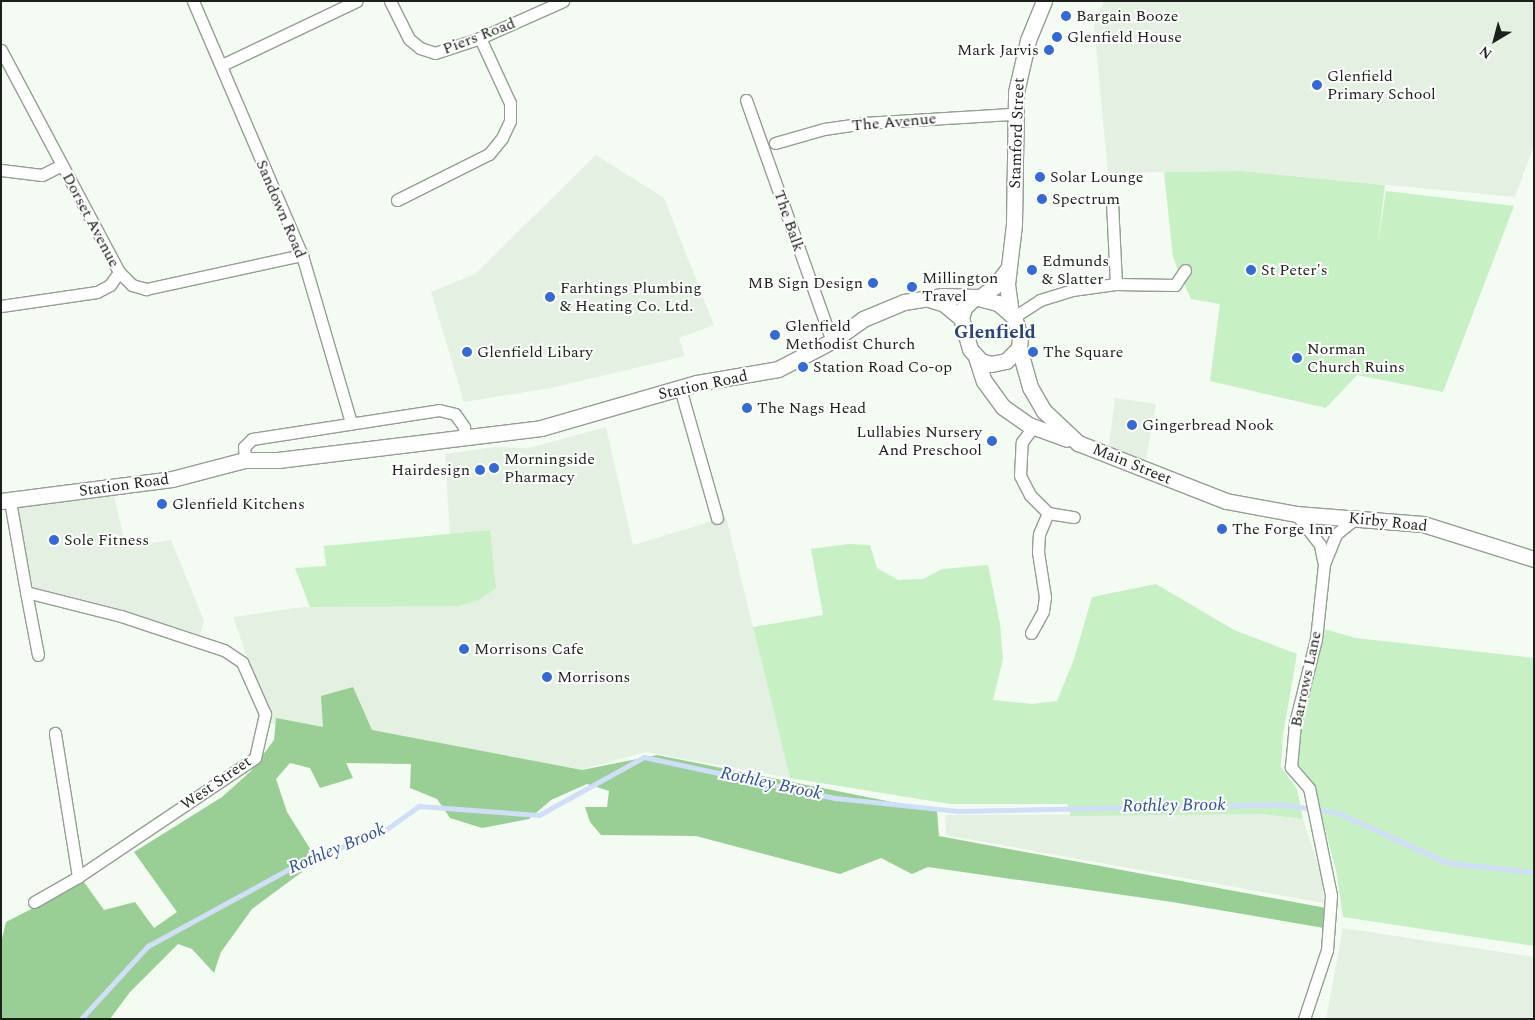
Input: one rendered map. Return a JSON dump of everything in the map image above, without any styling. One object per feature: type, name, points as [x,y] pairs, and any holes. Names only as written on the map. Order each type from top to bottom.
[{"type":"street","name":"Sandown Road","points":[[193,1],[222,66],[237,108],[302,255],[351,423]]},
{"type":"street","points":[[222,66],[357,1]]},
{"type":"street","name":"Piers Road","points":[[390,1],[409,40],[420,48],[435,53],[480,38],[563,1]]},
{"type":"street","name":"Stamford Street","points":[[1012,315],[1008,269],[1014,224],[1014,114],[1018,70],[1044,1]]},
{"type":"street","points":[[397,200],[489,154],[502,138],[510,120],[510,103],[480,38]]},
{"type":"street","name":"Dorset Avenue","points":[[1,50],[119,272],[132,285],[146,289],[302,255]]},
{"type":"street","name":"The Balk","points":[[746,100],[832,341]]},
{"type":"street","name":"The Avenue","points":[[775,143],[824,129],[865,123],[1014,114]]},
{"type":"street","points":[[1,170],[42,175],[62,166]]},
{"type":"street","points":[[1112,202],[1116,284]]},
{"type":"street","points":[[1008,269],[995,286],[964,308],[961,318],[970,349],[976,357],[992,395],[1013,415],[1033,426],[1078,443]]},
{"type":"street","points":[[1012,315],[1040,300],[1072,290],[1116,284],[1175,285],[1185,270]]},
{"type":"street","points":[[1,306],[97,292],[110,285],[119,272]]},
{"type":"street","points":[[976,357],[998,364],[1020,348],[1020,337],[1012,315],[998,303],[977,298]]},
{"type":"street","name":"Station Road","points":[[6,501],[172,479],[245,460],[278,460],[541,428],[680,388],[778,369],[832,341],[863,320],[890,307],[929,299],[977,298]]},
{"type":"street","points":[[929,299],[944,304],[961,318]]},
{"type":"street","name":"Main Street","points":[[1020,348],[1030,387],[1054,424],[1078,443],[1226,501],[1296,514]]},
{"type":"street","points":[[1030,387],[1036,419],[1022,442],[1020,475],[1030,494],[1048,513],[1074,517]]},
{"type":"street","points":[[680,388],[717,518]]},
{"type":"street","points":[[245,460],[244,447],[252,439],[351,423],[449,411],[460,419],[465,438]]},
{"type":"street","points":[[6,501],[38,655]]},
{"type":"street","points":[[1031,633],[1043,611],[1045,597],[1038,552],[1039,534],[1048,513]]},
{"type":"street","points":[[1296,514],[1320,545],[1324,564]]},
{"type":"street","name":"Kirby Road","points":[[1296,514],[1423,524],[1534,559]]},
{"type":"street","points":[[1324,564],[1336,534],[1356,518]]},
{"type":"street","name":"Barrows Lane","points":[[1304,1019],[1327,950],[1331,922],[1331,895],[1309,788],[1291,767],[1295,723],[1316,639],[1324,564]]},
{"type":"street","name":"West Street","points":[[26,592],[121,616],[224,650],[242,662],[265,714],[255,758],[78,877],[34,902]]},
{"type":"street","points":[[54,733],[78,877]]},
{"type":"shaded area","name":"Glenfield Primary School","points":[[1104,1],[1534,1],[1534,145],[1515,197],[1242,171],[1108,173],[1094,25]]},
{"type":"shaded area","points":[[596,155],[664,198],[714,325],[679,338],[685,356],[551,388],[464,402],[431,292],[475,274]]},
{"type":"shaded area","name":"Gingerbread Nook","points":[[1115,398],[1156,404],[1146,460],[1113,451],[1109,446]]},
{"type":"shaded area","points":[[606,427],[633,545],[726,517],[790,778],[646,752],[551,778],[270,723],[233,617],[303,607],[369,605],[490,531],[450,536],[445,454],[494,447],[529,448]]},
{"type":"shaded area","points":[[114,496],[126,547],[171,540],[204,621],[200,635],[121,609],[33,587],[17,506]]},
{"type":"shaded area","points":[[1261,814],[1303,819],[1322,878],[1323,903],[946,835],[945,815]]},
{"type":"shaded area","points":[[1343,928],[1534,957],[1534,1019],[1326,1019]]},
{"type":"green space","points":[[1242,171],[1385,185],[1378,243],[1386,191],[1514,206],[1443,392],[1357,375],[1326,408],[1210,381],[1220,304],[1191,299],[1180,275],[1173,257],[1164,172]]},
{"type":"green space","points":[[490,530],[496,588],[479,600],[458,606],[310,607],[295,568],[326,566],[324,546]]},
{"type":"green space","points":[[848,544],[870,545],[877,568],[898,580],[923,579],[942,569],[988,565],[1000,624],[1003,659],[993,700],[1032,704],[1057,701],[1074,659],[1092,597],[1156,584],[1234,630],[1297,654],[1283,735],[1281,767],[1297,789],[1303,819],[1261,814],[1071,816],[1067,804],[950,804],[790,778],[753,627],[823,615],[811,549]]},
{"type":"green space","points":[[1324,629],[1356,638],[1534,658],[1534,946],[1343,917],[1336,871],[1315,789],[1298,764],[1301,724]]},
{"type":"green space","points":[[353,687],[372,730],[582,770],[657,755],[937,811],[939,836],[1326,908],[1324,928],[1172,902],[928,867],[912,874],[881,858],[840,874],[696,836],[601,835],[590,822],[585,807],[607,807],[609,791],[587,784],[551,800],[529,819],[482,828],[450,818],[437,799],[410,788],[411,764],[346,763],[353,778],[320,788],[310,768],[290,763],[276,779],[287,812],[314,855],[302,872],[252,909],[221,952],[214,973],[192,949],[178,944],[130,992],[110,1019],[1,1019],[1,943],[6,922],[84,882],[104,910],[135,902],[154,928],[177,912],[134,852],[222,797],[251,771],[274,740],[276,718],[323,727],[321,696]]},
{"type":"waterway","name":"Rothley Brook","points":[[81,1019],[148,946],[313,856],[377,836],[419,806],[539,815],[644,757],[836,798],[958,811],[1281,804],[1339,813],[1448,863],[1534,872]]},
{"type":"place","name":"Bargain Booze","points":[[1066,16]]},
{"type":"place","name":"Glenfield House","points":[[1057,37]]},
{"type":"place","name":"Mark Jarvis","points":[[1049,50]]},
{"type":"place","name":"Glenfield Primary School","points":[[1317,85]]},
{"type":"place","name":"Solar Lounge","points":[[1040,177]]},
{"type":"place","name":"Spectrum","points":[[1042,199]]},
{"type":"place","name":"Edmunds & Slatter","points":[[1032,270]]},
{"type":"place","name":"St Peter's","points":[[1251,270]]},
{"type":"place","name":"MB Sign Design","points":[[873,283]]},
{"type":"place","name":"Millington Travel","points":[[912,287]]},
{"type":"place","name":"Farhtings Plumbing & Heating Co. Ltd.","points":[[550,297]]},
{"type":"place","name":"Glenfield Methodist Church","points":[[775,335]]},
{"type":"place","name":"Glenfield Libary","points":[[467,352]]},
{"type":"place","name":"The Square","points":[[1033,352]]},
{"type":"place","name":"Norman Church Ruins","points":[[1297,358]]},
{"type":"place","name":"Station Road Co-op","points":[[803,367]]},
{"type":"place","name":"The Nags Head","points":[[747,408]]},
{"type":"place","name":"Gingerbread Nook","points":[[1132,425]]},
{"type":"place","name":"Lullabies Nursery And Preschool","points":[[992,441]]},
{"type":"place","name":"Morningside Pharmacy","points":[[494,468]]},
{"type":"place","name":"Hairdesign","points":[[480,470]]},
{"type":"place","name":"Glenfield Kitchens","points":[[162,504]]},
{"type":"place","name":"The Forge Inn","points":[[1222,529]]},
{"type":"place","name":"Sole Fitness","points":[[54,540]]},
{"type":"place","name":"Morrisons Cafe","points":[[464,649]]},
{"type":"place","name":"Morrisons","points":[[547,677]]},
{"type":"district","name":"Glenfield","points":[[995,333]]}]
